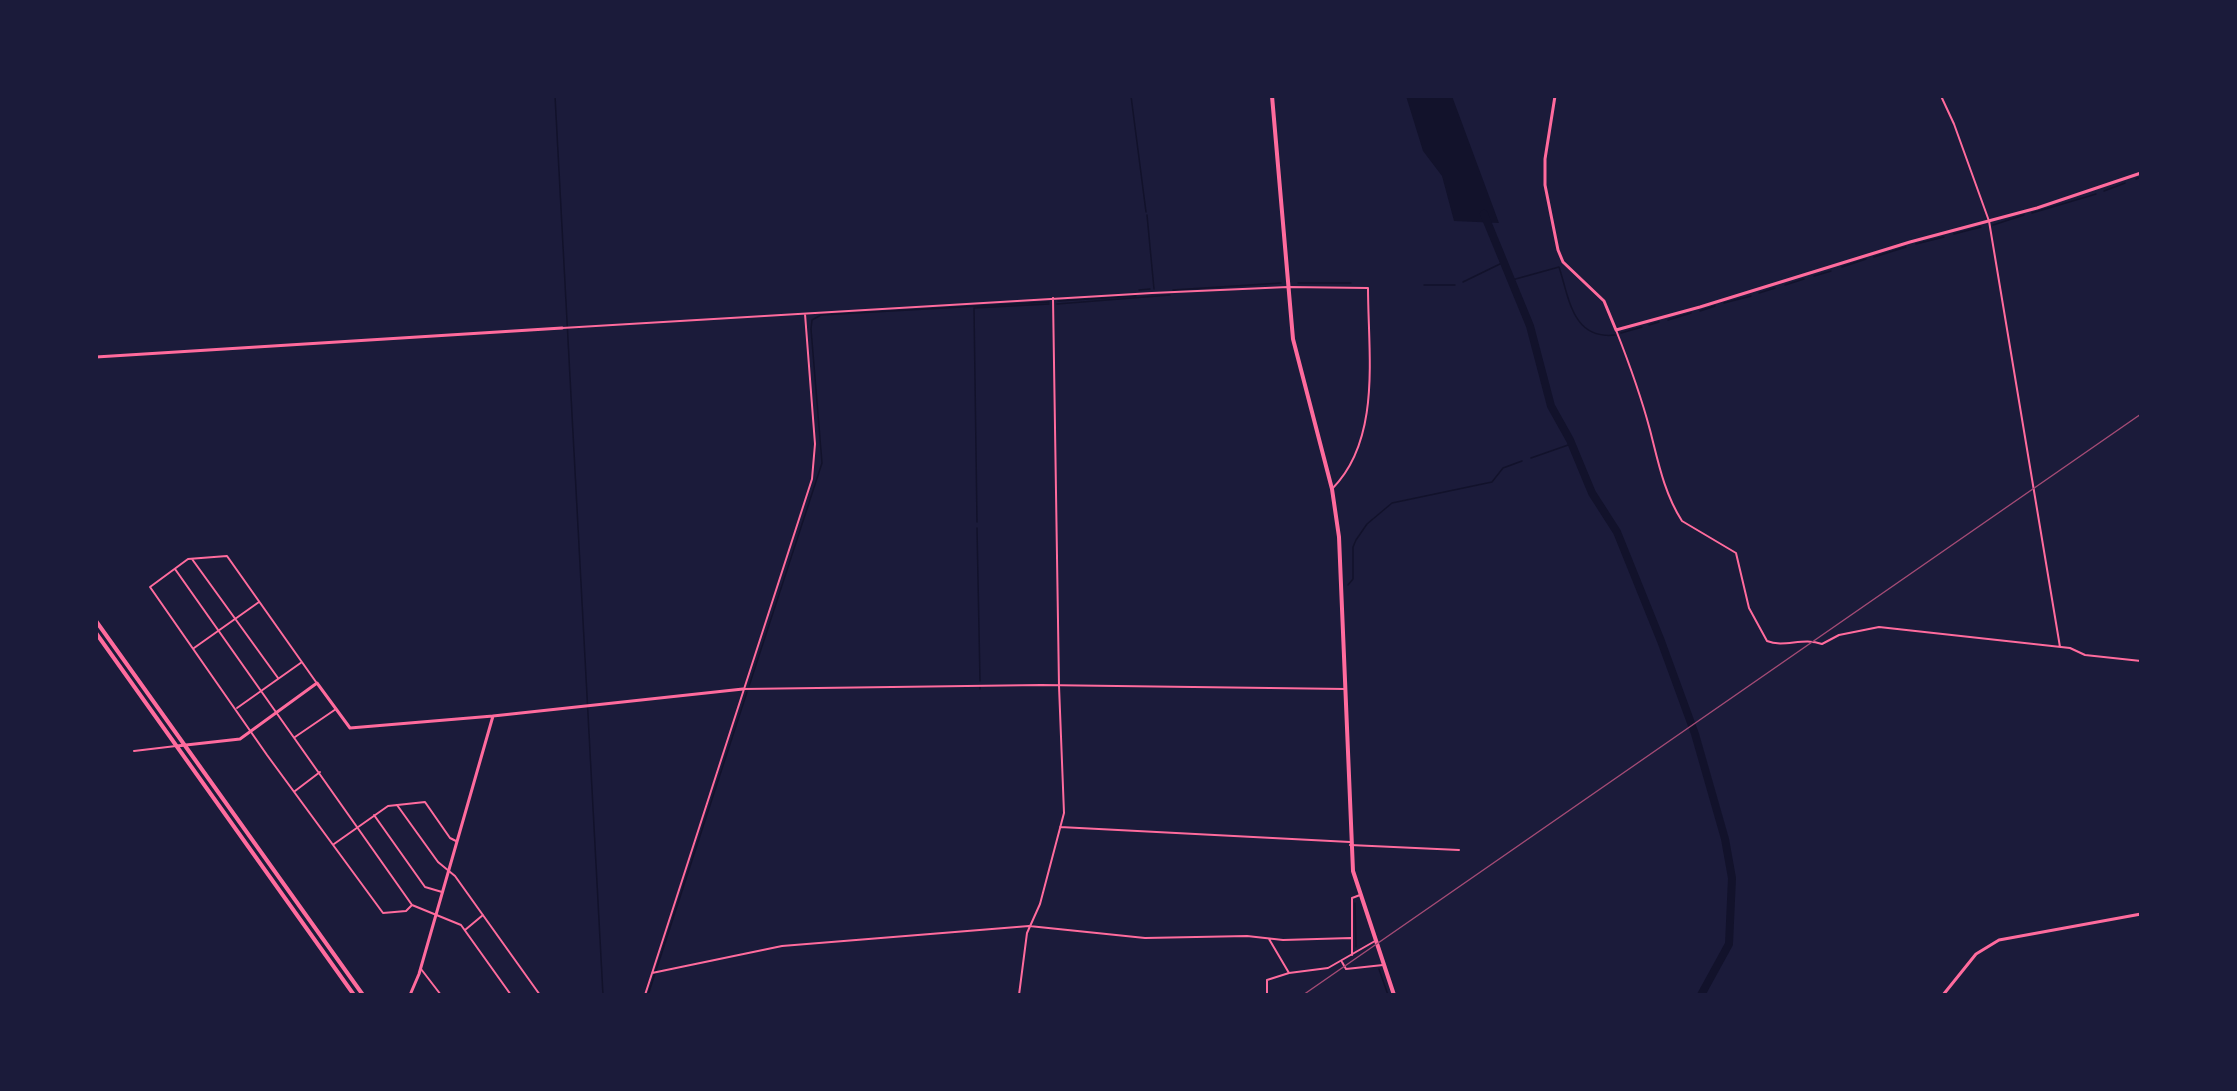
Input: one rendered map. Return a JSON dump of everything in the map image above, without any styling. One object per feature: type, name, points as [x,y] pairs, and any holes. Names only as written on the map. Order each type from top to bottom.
[{"type":"main road","points":[[1272,96],[1293,339],[1300,374],[1332,489],[1339,537],[1350,844],[1360,895],[1394,995]]},
{"type":"main road","points":[[96,621],[363,995]]},
{"type":"main road","points":[[96,633],[354,995]]},
{"type":"street","points":[[1555,96],[1546,141],[1545,169],[1558,250],[1563,262],[1604,301],[1634,376],[1661,476],[1676,513],[1682,521],[1736,553],[1749,608],[1767,641],[1779,643],[1810,639],[1822,644],[1839,634],[1880,627],[2060,647],[2085,655],[2141,661]]},
{"type":"street","points":[[1941,96],[1954,124],[1989,221],[2060,647]]},
{"type":"street","points":[[1616,330],[1700,307],[1910,242],[2076,196],[2141,173]]},
{"type":"street","points":[[96,357],[1053,298],[1288,287],[1368,288],[1369,379],[1362,432],[1357,451],[1332,489]]},
{"type":"street","points":[[1019,995],[1029,926],[1040,904],[1064,806],[1059,686],[1053,298]]},
{"type":"street","points":[[645,995],[655,972],[814,466],[815,444],[804,313]]},
{"type":"street","points":[[412,905],[405,911],[383,913],[150,587],[192,559],[227,556],[350,728],[493,716],[743,689],[1059,686],[1346,689]]},
{"type":"street","points":[[192,559],[278,678]]},
{"type":"street","points":[[175,569],[359,826],[412,905],[461,925],[511,995]]},
{"type":"street","points":[[194,648],[259,602]]},
{"type":"street","points":[[237,708],[302,662]]},
{"type":"street","points":[[134,751],[240,739],[317,683]]},
{"type":"street","points":[[295,737],[336,709]]},
{"type":"street","points":[[410,995],[436,915],[493,716]]},
{"type":"street","points":[[295,791],[320,772]]},
{"type":"street","points":[[334,844],[388,806],[425,801],[450,838],[456,842]]},
{"type":"street","points":[[397,805],[438,862],[449,869],[540,995]]},
{"type":"street","points":[[374,815],[425,887],[442,892]]},
{"type":"street","points":[[1060,827],[1459,850]]},
{"type":"street","points":[[1352,955],[1352,898],[1360,895]]},
{"type":"street","points":[[1943,995],[1976,954],[1999,940],[2141,914]]},
{"type":"street","points":[[465,930],[483,915]]},
{"type":"street","points":[[655,972],[782,946],[1029,926],[1145,938],[1247,936],[1269,939],[1351,938]]},
{"type":"street","points":[[1269,939],[1289,973]]},
{"type":"street","points":[[1267,995],[1267,980],[1289,973],[1317,971],[1342,961],[1375,941]]},
{"type":"street","points":[[1342,961],[1346,969],[1383,965]]},
{"type":"street","points":[[420,968],[441,995]]},
{"type":"shaded area","points":[[1406,96],[1452,96],[1499,223],[1454,221],[1442,176],[1423,151]]},
{"type":"waterway","points":[[555,96],[603,995]]},
{"type":"waterway","points":[[1131,96],[1146,212]]},
{"type":"waterway","points":[[2136,179],[2141,177]]},
{"type":"waterway","points":[[2104,191],[2125,183]]},
{"type":"waterway","points":[[2032,213],[2096,194]]},
{"type":"waterway","points":[[1484,214],[1530,326],[1551,406],[1570,440],[1592,493],[1617,532],[1661,641],[1695,734],[1725,839],[1732,878],[1729,944],[1701,995]]},
{"type":"waterway","points":[[1147,215],[1154,289]]},
{"type":"waterway","points":[[1993,225],[2024,215]]},
{"type":"waterway","points":[[1954,234],[1981,227]]},
{"type":"waterway","points":[[1916,244],[1944,237]]},
{"type":"waterway","points":[[1874,257],[1906,247]]},
{"type":"waterway","points":[[1842,267],[1866,259]]},
{"type":"waterway","points":[[1463,282],[1504,262]]},
{"type":"waterway","points":[[1512,280],[1559,267],[1570,303],[1581,324],[1601,335],[1615,335]]},
{"type":"waterway","points":[[1814,276],[1831,271]]},
{"type":"waterway","points":[[1785,285],[1804,279]]},
{"type":"waterway","points":[[1173,290],[1281,283]]},
{"type":"waterway","points":[[1298,283],[1351,283]]},
{"type":"waterway","points":[[1424,285],[1455,285]]},
{"type":"waterway","points":[[1759,293],[1775,288]]},
{"type":"waterway","points":[[1139,290],[1150,289]]},
{"type":"waterway","points":[[1057,304],[1170,295]]},
{"type":"waterway","points":[[1058,301],[1136,296]]},
{"type":"waterway","points":[[1724,303],[1751,296]]},
{"type":"waterway","points":[[749,686],[822,463],[812,320],[821,315],[1049,302]]},
{"type":"waterway","points":[[977,522],[974,308],[1049,304]]},
{"type":"waterway","points":[[1700,311],[1715,306]]},
{"type":"waterway","points":[[1668,320],[1691,313]]},
{"type":"waterway","points":[[1649,325],[1659,322]]},
{"type":"waterway","points":[[1621,333],[1642,327]]},
{"type":"waterway","points":[[1531,458],[1571,444]]},
{"type":"waterway","points":[[1348,585],[1353,579],[1353,547],[1356,540],[1367,524],[1392,503],[1492,482],[1503,468],[1522,461]]},
{"type":"waterway","points":[[977,528],[980,681]]},
{"type":"waterway","points":[[648,995],[747,692]]},
{"type":"waterway","points":[[1355,903],[1356,947]]},
{"type":"waterway","points":[[1379,969],[1388,995]]},
{"type":"railway","points":[[1303,995],[2141,414]]}]
